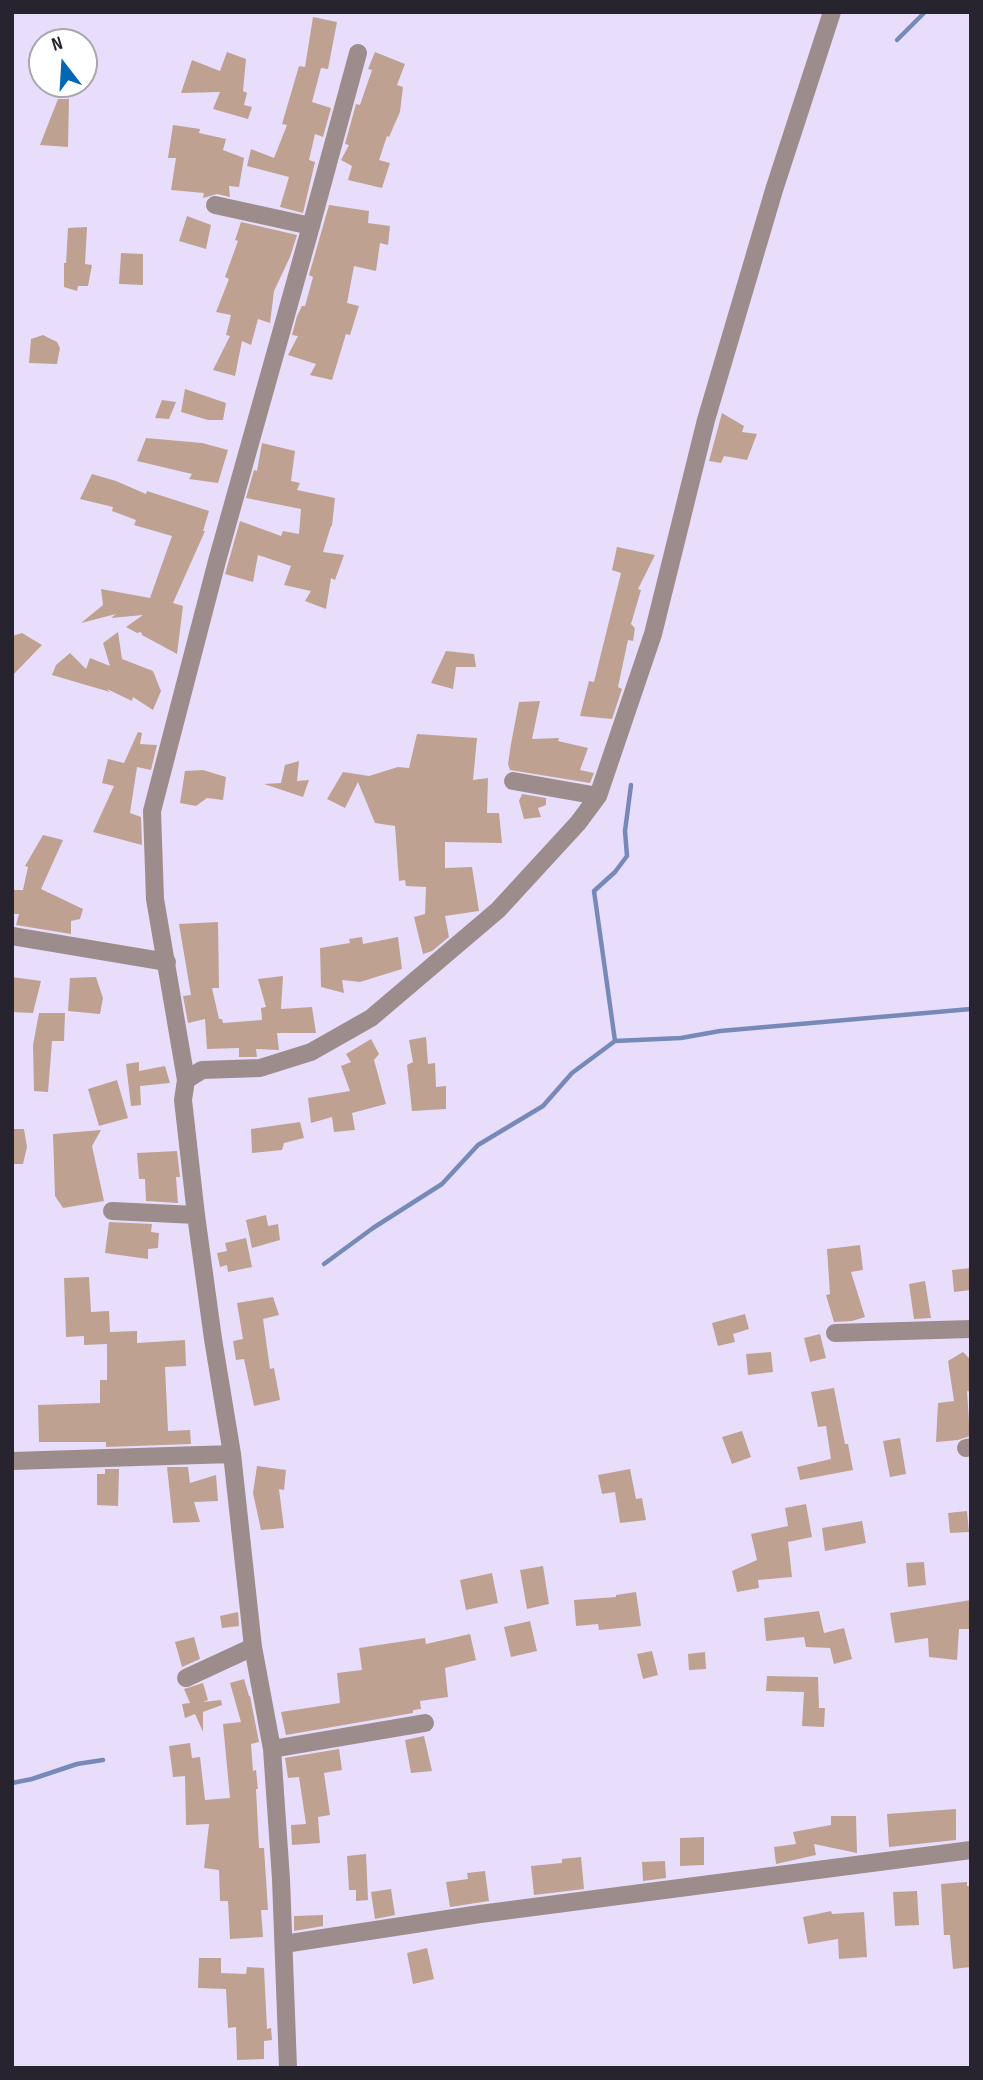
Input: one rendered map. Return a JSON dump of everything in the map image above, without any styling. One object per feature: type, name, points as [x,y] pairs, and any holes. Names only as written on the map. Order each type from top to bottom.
[{"type":"street","points":[[186,1080],[202,1070],[261,1068],[311,1052],[371,1018],[498,910],[578,823],[598,796],[653,634],[710,407],[774,190],[832,12]]},
{"type":"street","points":[[288,2068],[284,1944],[272,1749],[253,1647],[232,1454],[212,1339],[196,1215],[183,1100],[186,1080],[155,899],[152,811],[217,561],[312,226],[358,52]]},
{"type":"street","points":[[215,205],[312,226]]},
{"type":"street","points":[[513,781],[598,796]]},
{"type":"street","points":[[12,936],[167,961]]},
{"type":"street","points":[[112,1212],[196,1215]]},
{"type":"street","points":[[835,1333],[971,1329]]},
{"type":"street","points":[[12,1461],[232,1454]]},
{"type":"street","points":[[186,1678],[253,1647]]},
{"type":"street","points":[[272,1749],[425,1723]]},
{"type":"street","points":[[284,1944],[494,1912],[971,1850]]},
{"type":"building","points":[[313,17],[337,22],[328,69],[321,68],[312,102],[331,108],[323,137],[315,134],[309,160],[315,162],[303,213],[280,207],[289,177],[247,166],[251,149],[274,158],[287,125],[282,124],[299,66],[305,67]]},
{"type":"building","points":[[227,52],[246,59],[243,91],[247,93],[244,105],[252,107],[248,119],[213,109],[220,92],[181,93],[192,60],[220,71]]},
{"type":"building","points":[[375,52],[405,64],[397,85],[403,87],[400,112],[389,137],[387,136],[379,160],[390,163],[382,188],[348,180],[352,166],[341,160],[349,145],[345,144],[356,104],[360,105],[372,70],[368,69]]},
{"type":"building","points":[[58,99],[69,99],[68,147],[40,145]]},
{"type":"building","points":[[173,125],[200,129],[199,133],[226,139],[223,150],[244,158],[239,187],[229,186],[230,197],[217,194],[203,198],[204,193],[171,190],[176,158],[168,158]]},
{"type":"building","points":[[329,205],[369,211],[368,223],[390,226],[388,245],[380,243],[376,271],[354,266],[347,303],[359,306],[350,335],[346,334],[332,380],[310,375],[316,364],[288,355],[298,336],[292,335],[297,316],[302,306],[305,306],[313,277],[309,275]]},
{"type":"building","points":[[187,216],[211,225],[206,249],[179,241]]},
{"type":"building","points":[[241,222],[297,235],[274,291],[270,323],[258,319],[251,345],[242,341],[235,376],[213,370],[230,336],[226,335],[231,315],[216,312],[229,279],[225,277],[238,241],[235,240]]},
{"type":"building","points":[[87,227],[85,264],[92,265],[88,286],[78,286],[77,291],[64,287],[68,228]]},
{"type":"building","points":[[121,253],[143,254],[143,285],[119,284]]},
{"type":"building","points":[[43,335],[57,342],[60,348],[57,364],[29,363],[31,339]]},
{"type":"building","points":[[185,389],[226,403],[223,420],[208,420],[181,412]]},
{"type":"building","points":[[162,400],[176,402],[169,419],[155,418]]},
{"type":"building","points":[[722,413],[744,426],[742,432],[757,434],[747,460],[724,456],[721,463],[709,461]]},
{"type":"building","points":[[146,438],[202,443],[228,450],[218,483],[189,479],[192,474],[137,461]]},
{"type":"building","points":[[262,443],[295,451],[291,481],[300,483],[297,490],[335,498],[332,526],[323,552],[344,555],[335,580],[331,578],[326,609],[305,601],[311,591],[284,585],[291,566],[258,555],[253,582],[225,574],[240,521],[281,536],[283,531],[299,534],[301,509],[246,498],[254,470],[257,471]]},
{"type":"building","points":[[92,474],[146,494],[147,491],[209,511],[205,531],[173,603],[183,606],[177,654],[141,632],[137,633],[126,627],[143,615],[111,618],[116,614],[81,623],[103,605],[101,589],[150,598],[172,536],[134,525],[136,520],[112,511],[113,507],[80,499]]},
{"type":"building","points":[[617,547],[655,555],[638,589],[641,590],[631,624],[635,628],[633,641],[628,640],[618,687],[622,689],[612,719],[580,716],[589,681],[594,682],[621,573],[612,570]]},
{"type":"building","points":[[118,632],[122,659],[153,671],[161,691],[153,710],[133,697],[132,701],[107,689],[110,692],[52,675],[56,665],[70,653],[86,669],[90,658],[110,666],[103,643]]},
{"type":"building","points":[[22,633],[42,645],[12,676],[12,636]]},
{"type":"building","points":[[446,651],[474,654],[476,667],[456,667],[453,689],[431,683]]},
{"type":"building","points":[[540,701],[532,739],[559,738],[558,741],[588,748],[580,770],[594,773],[590,783],[510,770],[508,764],[519,702]]},
{"type":"building","points":[[138,732],[142,733],[140,744],[157,745],[151,770],[137,767],[130,813],[141,817],[142,845],[93,832],[114,786],[102,783],[108,759],[124,763]]},
{"type":"building","points":[[417,734],[477,738],[473,780],[488,778],[487,813],[499,813],[502,843],[445,842],[445,868],[472,867],[479,911],[445,916],[449,937],[432,951],[423,954],[414,917],[425,914],[426,887],[406,886],[405,880],[399,881],[395,826],[375,823],[358,782],[345,808],[327,799],[343,772],[369,776],[398,767],[409,768]]},
{"type":"building","points":[[299,761],[297,781],[309,780],[303,797],[264,784],[281,783],[285,765]]},
{"type":"building","points":[[203,770],[226,777],[223,800],[207,798],[196,806],[180,803],[185,771]]},
{"type":"building","points":[[522,794],[546,798],[546,805],[538,808],[541,817],[524,819],[519,801]]},
{"type":"building","points":[[43,835],[63,840],[41,889],[83,909],[80,919],[71,921],[71,934],[16,925],[19,914],[12,914],[12,890],[23,890],[28,867],[25,866]]},
{"type":"building","points":[[218,922],[219,988],[212,988],[219,1019],[222,1019],[223,1023],[262,1020],[261,1008],[266,1007],[258,979],[283,976],[281,1009],[312,1007],[316,1033],[277,1033],[279,1050],[256,1049],[257,1057],[239,1057],[239,1048],[207,1049],[205,1019],[188,1023],[183,996],[191,995],[179,924]]},
{"type":"building","points":[[362,937],[363,944],[398,937],[402,969],[360,982],[342,980],[344,993],[321,987],[320,948],[350,943],[349,939]]},
{"type":"building","points":[[12,977],[41,981],[33,1013],[12,1012]]},
{"type":"building","points":[[96,977],[103,998],[100,1014],[68,1011],[70,978]]},
{"type":"building","points":[[39,1013],[65,1013],[64,1041],[52,1041],[48,1092],[34,1091],[33,1045]]},
{"type":"building","points":[[426,1037],[428,1064],[435,1063],[436,1087],[446,1086],[446,1109],[412,1111],[407,1065],[413,1062],[409,1040]]},
{"type":"building","points":[[371,1039],[379,1054],[374,1060],[386,1104],[352,1113],[355,1130],[334,1132],[332,1117],[311,1123],[308,1098],[350,1091],[341,1066],[351,1062],[346,1054]]},
{"type":"building","points":[[139,1062],[139,1071],[165,1066],[170,1083],[140,1086],[141,1105],[131,1106],[126,1064]]},
{"type":"building","points":[[117,1080],[128,1118],[99,1126],[88,1089]]},
{"type":"building","points":[[300,1122],[304,1138],[284,1143],[282,1150],[252,1153],[251,1129]]},
{"type":"building","points":[[12,1129],[24,1129],[27,1147],[23,1164],[12,1164]]},
{"type":"building","points":[[101,1130],[92,1146],[104,1201],[63,1208],[55,1196],[53,1134]]},
{"type":"building","points":[[177,1151],[180,1177],[176,1177],[178,1203],[146,1201],[145,1179],[139,1179],[137,1153]]},
{"type":"building","points":[[266,1215],[268,1226],[278,1224],[280,1240],[252,1248],[246,1220]]},
{"type":"building","points":[[109,1222],[152,1224],[151,1232],[159,1233],[158,1248],[148,1249],[148,1259],[105,1253]]},
{"type":"building","points":[[246,1238],[252,1267],[228,1272],[227,1265],[220,1267],[217,1253],[227,1251],[225,1243]]},
{"type":"building","points":[[860,1245],[863,1270],[851,1272],[865,1317],[834,1322],[826,1295],[830,1294],[827,1249]]},
{"type":"building","points":[[971,1268],[971,1290],[954,1292],[952,1270]]},
{"type":"building","points":[[89,1277],[91,1312],[109,1311],[110,1332],[137,1331],[137,1343],[185,1340],[186,1366],[165,1367],[168,1431],[190,1430],[191,1444],[106,1447],[106,1442],[39,1442],[38,1405],[100,1403],[100,1380],[107,1380],[107,1344],[84,1345],[84,1336],[66,1337],[64,1278]]},
{"type":"building","points":[[925,1281],[931,1318],[914,1319],[909,1284]]},
{"type":"building","points":[[273,1297],[279,1315],[263,1319],[270,1369],[274,1368],[280,1400],[254,1406],[244,1359],[236,1360],[233,1341],[243,1339],[237,1303]]},
{"type":"building","points":[[745,1314],[749,1329],[733,1334],[735,1342],[718,1346],[712,1323]]},
{"type":"building","points":[[820,1334],[826,1358],[810,1362],[804,1338]]},
{"type":"building","points":[[771,1352],[773,1372],[748,1375],[746,1354]]},
{"type":"building","points":[[963,1352],[971,1360],[971,1392],[967,1391],[970,1436],[936,1442],[938,1403],[954,1401],[948,1361]]},
{"type":"building","points":[[834,1388],[853,1470],[800,1480],[797,1467],[831,1459],[826,1426],[818,1427],[811,1392]]},
{"type":"building","points":[[742,1431],[751,1457],[732,1464],[722,1437]]},
{"type":"building","points":[[900,1438],[906,1474],[890,1477],[883,1441]]},
{"type":"building","points":[[257,1466],[286,1470],[284,1490],[279,1489],[284,1528],[261,1530],[253,1493]]},
{"type":"building","points":[[167,1467],[188,1467],[190,1483],[216,1475],[218,1501],[194,1502],[200,1522],[173,1523]]},
{"type":"building","points":[[105,1469],[119,1469],[118,1506],[97,1505],[97,1474],[105,1474]]},
{"type":"building","points":[[630,1469],[636,1499],[642,1498],[646,1520],[620,1523],[615,1492],[602,1494],[598,1475]]},
{"type":"building","points":[[806,1504],[812,1537],[788,1542],[792,1577],[758,1580],[759,1588],[737,1592],[732,1571],[757,1560],[751,1534],[788,1526],[785,1508]]},
{"type":"building","points":[[967,1511],[969,1532],[950,1533],[948,1513]]},
{"type":"building","points":[[862,1521],[866,1543],[825,1551],[822,1528]]},
{"type":"building","points":[[924,1562],[926,1585],[908,1587],[906,1563]]},
{"type":"building","points":[[543,1566],[549,1604],[527,1609],[520,1570]]},
{"type":"building","points":[[492,1573],[498,1603],[466,1610],[460,1580]]},
{"type":"building","points":[[636,1592],[641,1626],[599,1630],[598,1624],[576,1626],[574,1600],[616,1597]]},
{"type":"building","points":[[971,1600],[971,1629],[959,1629],[957,1660],[929,1657],[928,1638],[895,1643],[890,1613]]},
{"type":"building","points":[[819,1611],[824,1633],[844,1628],[852,1659],[834,1664],[830,1648],[806,1647],[804,1637],[766,1641],[764,1618]]},
{"type":"building","points":[[238,1612],[239,1626],[222,1628],[220,1616]]},
{"type":"building","points":[[530,1621],[537,1651],[511,1657],[504,1627]]},
{"type":"building","points":[[470,1634],[476,1660],[445,1668],[448,1697],[420,1701],[421,1709],[413,1710],[413,1713],[286,1735],[281,1712],[340,1703],[337,1673],[362,1670],[359,1648],[425,1638],[426,1644]]},
{"type":"building","points":[[194,1637],[200,1659],[182,1667],[175,1642]]},
{"type":"building","points":[[652,1651],[658,1675],[643,1679],[637,1654]]},
{"type":"building","points":[[705,1652],[706,1669],[689,1670],[688,1654]]},
{"type":"building","points":[[767,1676],[818,1677],[819,1708],[825,1708],[824,1727],[802,1726],[804,1692],[766,1691]]},
{"type":"building","points":[[244,1679],[259,1742],[251,1744],[253,1771],[256,1770],[258,1789],[259,1848],[264,1848],[268,1910],[261,1910],[263,1937],[230,1939],[228,1901],[220,1901],[219,1870],[204,1868],[209,1824],[186,1825],[185,1776],[173,1777],[169,1746],[190,1743],[192,1758],[200,1757],[205,1800],[230,1798],[223,1724],[241,1722],[230,1683]]},
{"type":"building","points":[[203,1683],[208,1700],[203,1702],[221,1700],[222,1705],[203,1712],[203,1732],[195,1714],[185,1718],[182,1704],[190,1703],[184,1689]]},
{"type":"building","points":[[424,1736],[432,1771],[411,1773],[405,1740]]},
{"type":"building","points":[[339,1749],[342,1770],[324,1773],[330,1815],[318,1817],[320,1843],[292,1845],[291,1825],[306,1824],[299,1777],[288,1778],[285,1758]]},
{"type":"building","points":[[956,1809],[956,1840],[889,1847],[887,1814]]},
{"type":"building","points":[[831,1816],[856,1816],[857,1853],[814,1844],[816,1855],[776,1864],[774,1847],[796,1844],[793,1832],[831,1825]]},
{"type":"building","points":[[704,1837],[704,1865],[680,1866],[680,1838]]},
{"type":"building","points":[[366,1854],[368,1900],[356,1901],[356,1890],[349,1890],[347,1856]]},
{"type":"building","points":[[581,1857],[584,1889],[534,1895],[531,1866],[562,1863],[562,1859]]},
{"type":"building","points":[[665,1861],[666,1878],[643,1881],[642,1862]]},
{"type":"building","points":[[485,1871],[489,1901],[450,1907],[446,1882],[468,1879],[467,1873]]},
{"type":"building","points":[[967,1882],[967,1886],[971,1886],[971,1967],[953,1969],[950,1935],[944,1935],[941,1884]]},
{"type":"building","points":[[391,1889],[395,1915],[375,1919],[371,1892]]},
{"type":"building","points":[[917,1891],[919,1925],[895,1926],[893,1892]]},
{"type":"building","points":[[831,1911],[832,1914],[864,1912],[867,1957],[839,1959],[838,1939],[808,1944],[803,1917]]},
{"type":"building","points":[[323,1915],[323,1926],[294,1931],[294,1916]]},
{"type":"building","points":[[427,1948],[434,1979],[413,1984],[407,1953]]},
{"type":"building","points":[[199,1958],[221,1958],[221,1973],[246,1974],[247,1967],[264,1968],[267,2029],[271,2028],[272,2040],[264,2041],[264,2059],[237,2060],[236,2027],[228,2028],[226,1989],[198,1988]]},
{"type":"waterway","points":[[897,40],[925,12]]},
{"type":"waterway","points":[[615,1041],[594,891],[615,872],[627,856],[625,831],[631,785]]},
{"type":"waterway","points":[[324,1264],[373,1228],[442,1184],[478,1145],[543,1106],[572,1073],[615,1041],[681,1038],[720,1031],[971,1009]]},
{"type":"waterway","points":[[12,1783],[77,1764],[103,1760]]}]
